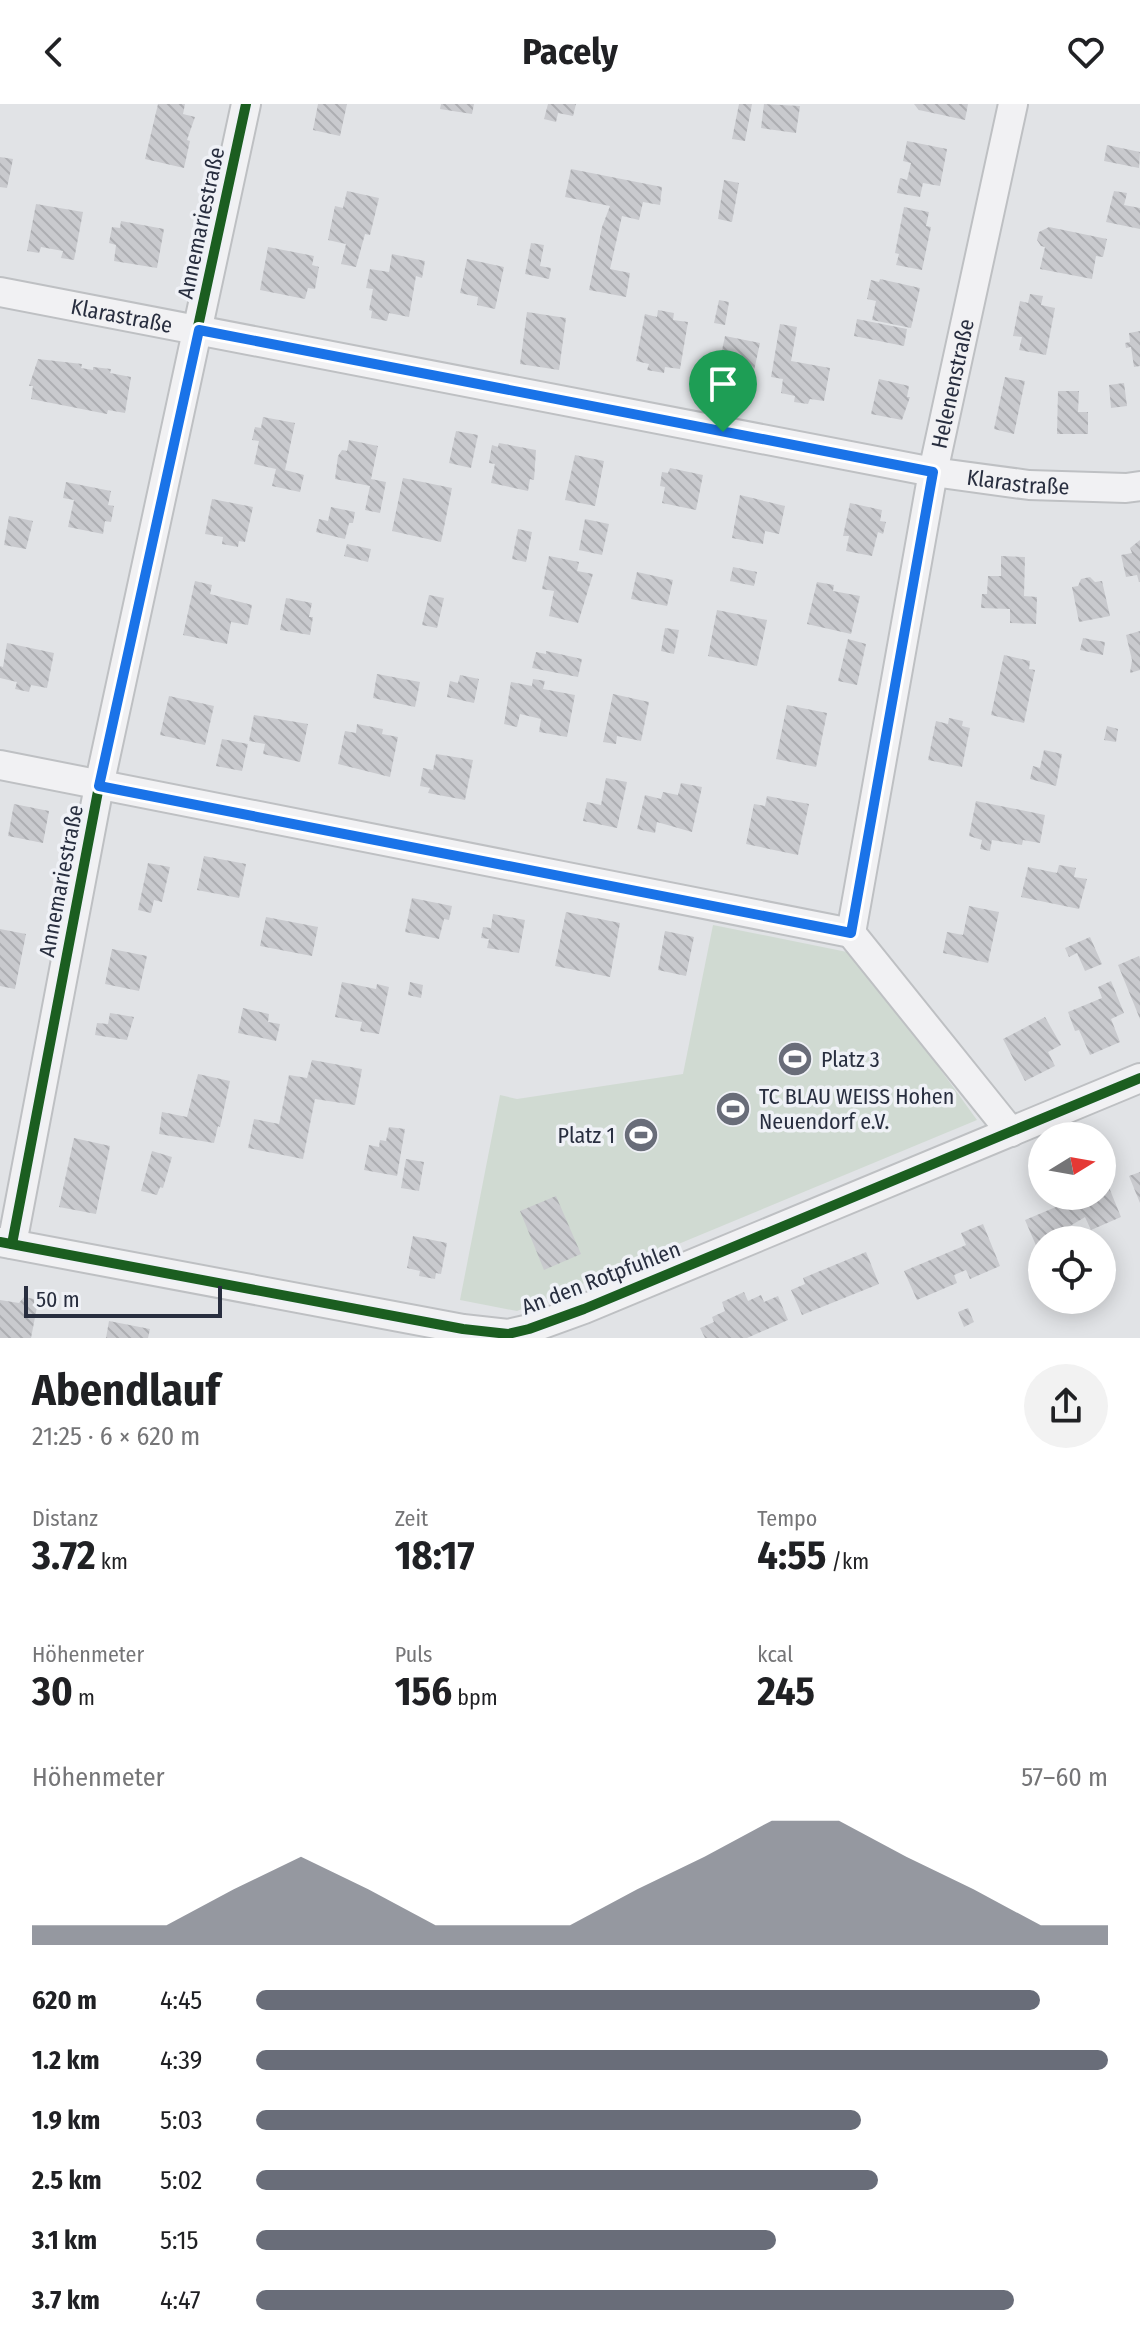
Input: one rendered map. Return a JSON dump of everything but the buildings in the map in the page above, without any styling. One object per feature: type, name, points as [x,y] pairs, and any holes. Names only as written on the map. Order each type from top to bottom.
[{"type":"street","name":"Annemariestraße","points":[[6,1243],[99,786],[246,104]]},
{"type":"street","name":"Helenenstraße","points":[[851,933],[933,472],[1013,104]]},
{"type":"street","name":"Klarastraße","points":[[0,292],[933,472],[1029,485],[1140,486]]},
{"type":"street","points":[[0,765],[851,933],[1011,1132]]},
{"type":"street","name":"An den Rotpfuhlen","points":[[6,1243],[463,1329],[508,1334],[584,1309],[1140,1078]]},
{"type":"shaded area","name":"TC BLAU WEISS Hohen Neuendorf e.V.","points":[[713,925],[847,952],[864,964],[977,1120],[517,1311],[460,1300],[500,1095],[517,1099],[683,1074]]},
{"type":"cycle path","points":[[12,1244],[99,786],[246,104]]},
{"type":"cycle path","points":[[0,1242],[463,1329],[508,1334],[584,1309],[1140,1078]]},
{"type":"place","name":"Platz 3","points":[[795,1059]]},
{"type":"place","name":"TC BLAU WEISS Hohen Neuendorf e.V.","points":[[733,1109]]},
{"type":"place","name":"Platz 1","points":[[641,1135]]},
{"type":"route","points":[[199,330],[723,432],[933,472],[851,933],[99,786],[199,330]]}]
